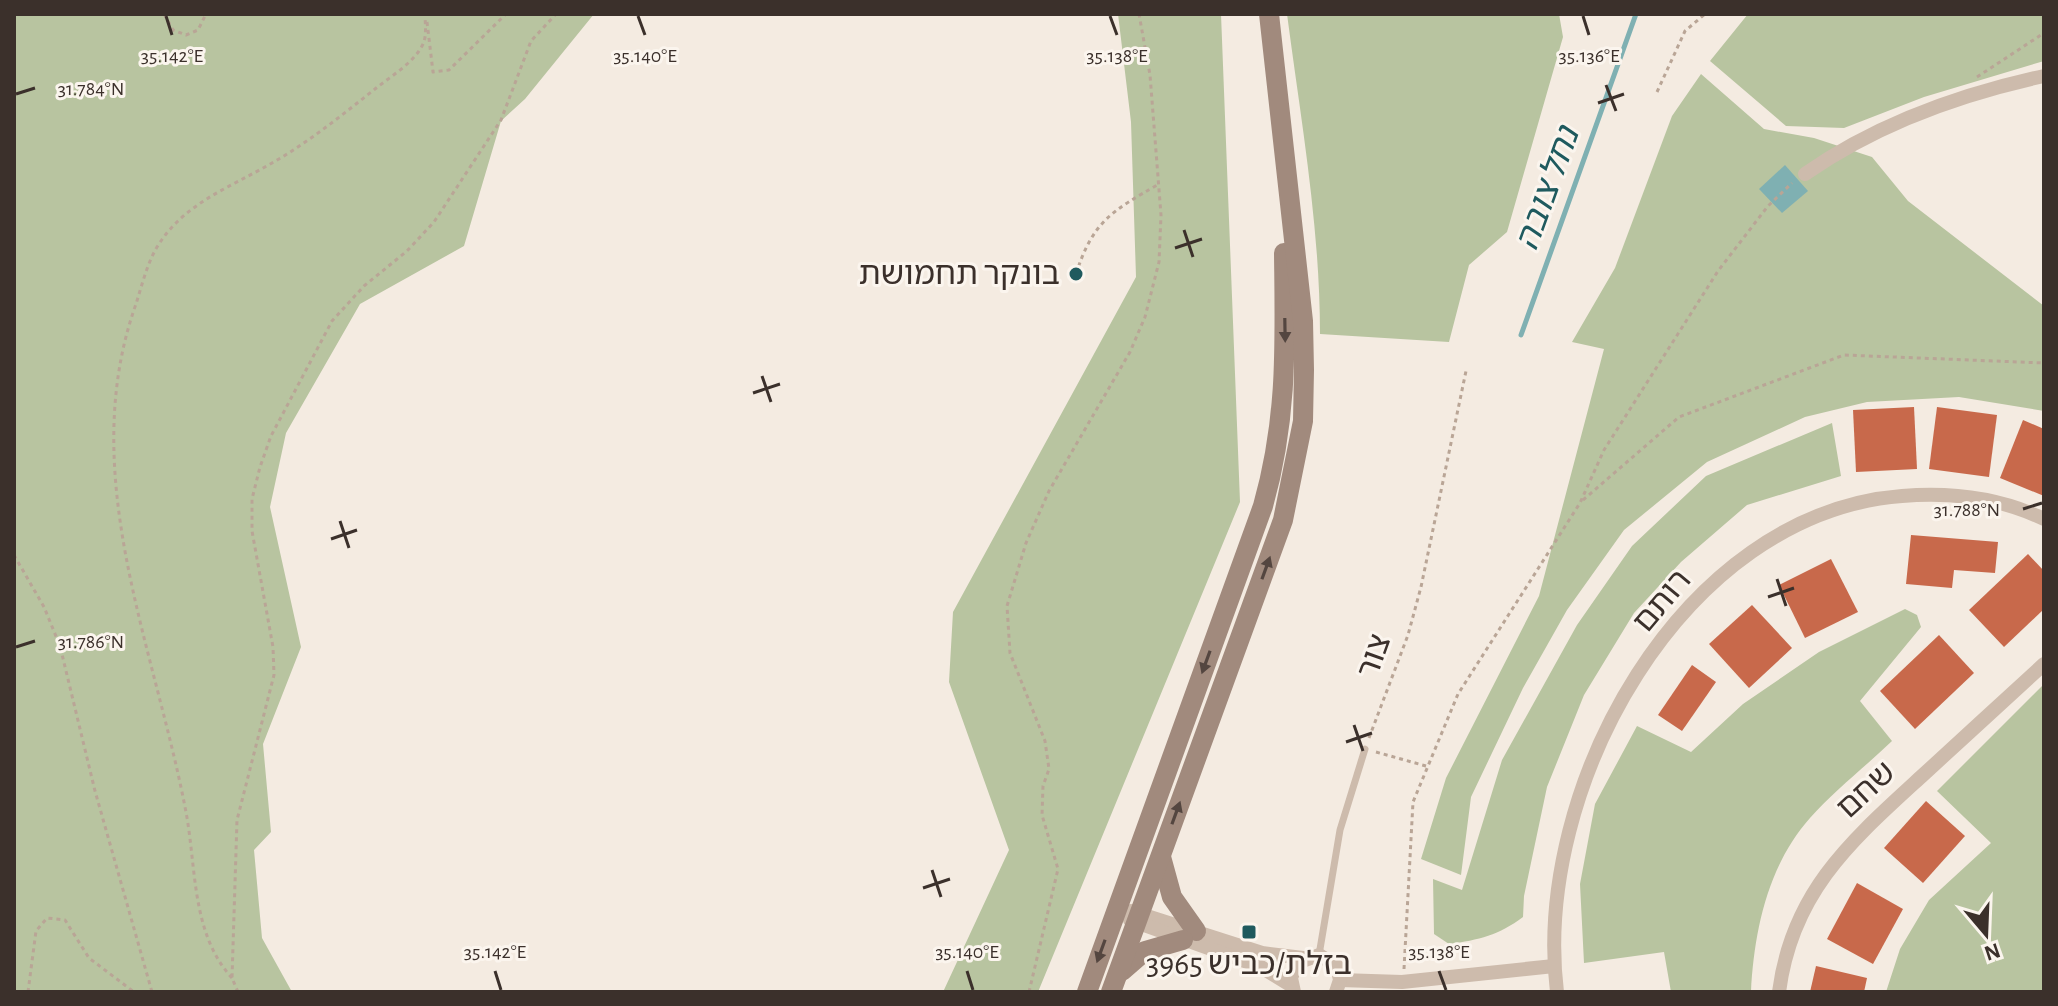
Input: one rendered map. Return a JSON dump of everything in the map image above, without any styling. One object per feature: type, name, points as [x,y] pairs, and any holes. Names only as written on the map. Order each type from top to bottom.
[{"type":"main road","points":[[1114,984],[1283,520],[1297,465],[1303,421],[1303,321],[1269,14]]},
{"type":"main road","points":[[1087,992],[1263,506],[1276,459],[1286,370],[1282,113]]},
{"type":"main road","points":[[1114,984],[1145,951],[1190,936],[1172,897],[1161,855]]},
{"type":"street","points":[[1805,174],[1833,154],[1883,130],[1987,88],[2044,76]]},
{"type":"street","name":"רותם","points":[[1557,992],[1554,966],[1555,896],[1567,836],[1585,778],[1639,674],[1671,629],[1739,560],[1772,537],[1826,511],[1880,497],[1933,493],[1984,499],[2044,519]]},
{"type":"street","name":"שחם","points":[[1779,992],[1789,940],[1801,913],[1836,859],[2044,664]]},
{"type":"street","points":[[1116,910],[1190,936],[1261,967],[1293,989]]},
{"type":"street","points":[[1190,936],[1262,953],[1303,958],[1319,955],[1337,966],[1343,984],[1402,982],[1554,966]]},
{"type":"street","points":[[1293,989],[1293,970],[1303,958]]},
{"type":"lane","points":[[1319,955],[1340,830],[1365,749]]},
{"type":"path","points":[[164,14],[173,30],[186,35],[198,30],[206,14]]},
{"type":"path","points":[[425,14],[433,72],[449,70],[506,14]]},
{"type":"path","points":[[238,992],[232,978],[219,964],[198,911],[185,806],[130,585],[113,485],[116,382],[124,336],[154,252],[169,228],[201,200],[316,135],[412,60],[424,42],[425,14]]},
{"type":"path","points":[[232,978],[237,820],[274,675],[273,647],[252,531],[252,499],[260,467],[271,436],[332,321],[364,286],[407,251],[434,222],[501,120],[531,41],[556,14]]},
{"type":"path","points":[[1029,992],[1058,869],[1042,815],[1043,786],[1049,769],[1045,741],[1010,653],[1007,606],[1026,543],[1049,491],[1130,352],[1145,317],[1159,262],[1159,184],[1150,75],[1139,14]]},
{"type":"path","points":[[1657,92],[1685,31],[1705,14]]},
{"type":"path","points":[[1967,83],[2044,33]]},
{"type":"path","points":[[1402,982],[1411,889],[1413,802],[1458,694],[1580,503],[1604,450],[1718,271],[1768,206],[1805,174]]},
{"type":"path","points":[[1076,274],[1086,242],[1114,210],[1159,184]]},
{"type":"path","points":[[1580,503],[1679,417],[1844,355],[2044,363]]},
{"type":"path","name":"צור","points":[[1365,749],[1408,635],[1421,587],[1466,371]]},
{"type":"path","points":[[14,555],[44,607],[60,646],[95,791],[152,992]]},
{"type":"path","points":[[1365,749],[1428,767]]},
{"type":"path","points":[[28,992],[36,931],[47,918],[65,920],[89,958],[134,992]]},
{"type":"green space","points":[[14,14],[594,14],[525,99],[501,121],[464,246],[360,304],[286,433],[270,507],[301,647],[263,744],[271,832],[254,850],[262,938],[292,992],[14,992]]},
{"type":"green space","points":[[1118,14],[1221,14],[1240,502],[1038,992],[943,992],[1009,850],[949,682],[953,612],[1136,277],[1131,122]]},
{"type":"green space","points":[[1287,14],[1559,14],[1563,37],[1507,232],[1469,265],[1449,342],[1320,334],[1313,214]]},
{"type":"green space","points":[[1748,14],[2044,14],[2044,61],[1924,97],[1844,128],[1786,126],[1710,61]]},
{"type":"green space","points":[[1701,74],[1764,129],[1814,138],[1872,157],[1908,201],[2044,306],[2044,411],[1959,397],[1867,402],[1805,417],[1707,462],[1624,530],[1567,610],[1523,688],[1471,797],[1461,875],[1421,859],[1446,778],[1539,596],[1604,349],[1572,342],[1615,268],[1672,116]]},
{"type":"green space","points":[[1832,423],[1841,476],[1747,505],[1681,562],[1634,613],[1584,695],[1547,787],[1524,896],[1523,917],[1497,932],[1470,941],[1449,944],[1434,934],[1433,879],[1462,890],[1502,760],[1577,625],[1632,546],[1706,476]]},
{"type":"green space","points":[[1905,609],[1917,615],[1921,627],[1860,701],[1892,741],[1819,808],[1783,856],[1760,923],[1751,992],[1671,992],[1664,952],[1584,963],[1580,884],[1595,804],[1637,726],[1691,752],[1743,704],[1819,652]]},
{"type":"green space","points":[[2044,684],[2044,992],[1886,992],[1900,949],[1929,900],[1991,843],[1937,791]]},
{"type":"water","points":[[1785,165],[1808,191],[1782,213],[1759,189]]},
{"type":"building","points":[[1914,407],[1917,469],[1856,472],[1853,410]]},
{"type":"building","points":[[1937,407],[1997,415],[1989,477],[1929,469]]},
{"type":"building","points":[[2023,420],[2044,429],[2044,496],[2000,478]]},
{"type":"building","points":[[1911,535],[1998,542],[1995,573],[1954,570],[1952,588],[1906,584]]},
{"type":"building","points":[[2028,554],[2044,571],[2044,609],[2004,647],[1969,610]]},
{"type":"building","points":[[1831,559],[1858,612],[1805,638],[1779,585]]},
{"type":"building","points":[[1752,605],[1792,648],[1749,688],[1709,644]]},
{"type":"building","points":[[1939,635],[1974,673],[1915,729],[1880,691]]},
{"type":"building","points":[[1692,665],[1716,682],[1682,731],[1658,715]]},
{"type":"building","points":[[1926,801],[1965,836],[1923,883],[1884,848]]},
{"type":"building","points":[[1857,883],[1903,909],[1873,964],[1827,939]]},
{"type":"building","points":[[1816,966],[1867,978],[1864,992],[1810,992]]},
{"type":"waterway","name":"נחל צובה","points":[[1521,335],[1636,14]]},
{"type":"place","name":"בונקר תחמושת","points":[[1076,274]]},
{"type":"place","name":"בזלת/כביש 3965","points":[[1249,932]]}]
